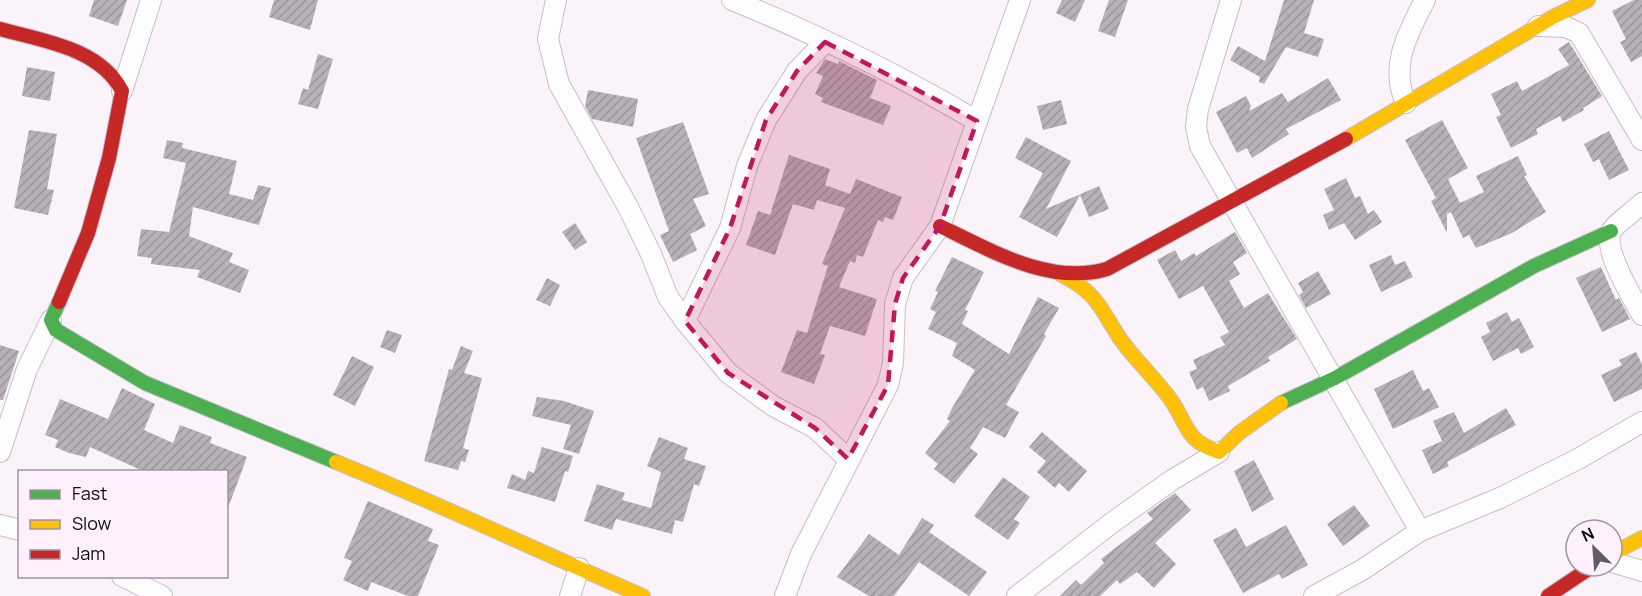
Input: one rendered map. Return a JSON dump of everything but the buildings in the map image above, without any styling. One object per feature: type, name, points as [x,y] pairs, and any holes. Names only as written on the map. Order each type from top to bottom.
[{"type":"street","points":[[0,452],[27,369],[51,320],[88,233],[109,158],[122,91],[151,0]]},
{"type":"street","points":[[556,0],[548,39],[559,84],[628,207],[651,254],[668,297],[728,373],[774,406],[815,428],[848,459]]},
{"type":"street","points":[[732,0],[927,92],[976,121]]},
{"type":"street","points":[[785,596],[801,554],[888,385],[893,363],[895,304],[903,278],[940,226],[1020,0]]},
{"type":"street","points":[[1231,0],[1198,109],[1196,127],[1200,146],[1231,203],[1335,378],[1420,531]]},
{"type":"street","points":[[1406,103],[1399,87],[1398,71],[1414,22],[1425,0]]},
{"type":"street","points":[[1060,274],[1077,275],[1107,269],[1231,203],[1538,26],[1588,0]]},
{"type":"street","points":[[1538,26],[1566,27],[1579,33],[1642,140]]},
{"type":"street","points":[[0,30],[79,52],[106,68],[116,79],[122,91]]},
{"type":"street","points":[[685,321],[730,228],[747,166],[766,120],[797,70],[825,42]]},
{"type":"street","points":[[1017,596],[1113,522],[1172,480],[1219,452],[1239,433],[1287,399],[1335,378],[1534,266],[1611,231],[1642,203]]},
{"type":"street","points":[[940,226],[980,245],[1060,274],[1078,283],[1102,305],[1121,339],[1171,400],[1192,437],[1200,445],[1219,452]]},
{"type":"street","points":[[1611,231],[1609,242],[1612,253],[1642,315]]},
{"type":"street","points":[[1102,305],[1107,269]]},
{"type":"street","points":[[51,320],[56,330],[146,383],[293,442],[643,596]]},
{"type":"street","points":[[1314,596],[1362,570],[1420,531],[1520,488],[1578,459],[1642,422]]},
{"type":"street","points":[[0,525],[18,530]]},
{"type":"street","points":[[1624,548],[1642,538]]},
{"type":"street","points":[[1624,566],[1642,571]]},
{"type":"street","points":[[570,596],[579,568]]},
{"type":"street","points":[[126,578],[162,596]]},
{"type":"street","points":[[1548,596],[1575,578]]},
{"type":"highlighted area","points":[[825,42],[977,121],[940,226],[903,278],[895,304],[888,385],[848,459],[815,428],[728,373],[685,321],[730,228],[766,120],[797,71]]},
{"type":"traffic: fast","points":[[1281,403],[1335,378],[1534,266],[1611,231]]},
{"type":"traffic: fast","points":[[59,302],[51,320],[56,330],[145,383],[336,462]]},
{"type":"traffic: slow","points":[[1346,139],[1553,17],[1588,0]]},
{"type":"traffic: slow","points":[[1060,274],[1083,288],[1097,302],[1121,340],[1171,400],[1189,432],[1200,443],[1219,452],[1239,433],[1281,403]]},
{"type":"traffic: slow","points":[[336,462],[643,596]]},
{"type":"traffic: slow","points":[[1624,548],[1642,538]]},
{"type":"traffic: jam","points":[[0,29],[69,48],[85,56],[112,76],[122,91],[109,158],[88,233],[59,302]]},
{"type":"traffic: jam","points":[[940,226],[1000,255],[1042,269],[1064,273],[1086,273],[1107,269],[1346,139]]},
{"type":"traffic: jam","points":[[1548,596],[1575,578]]}]
